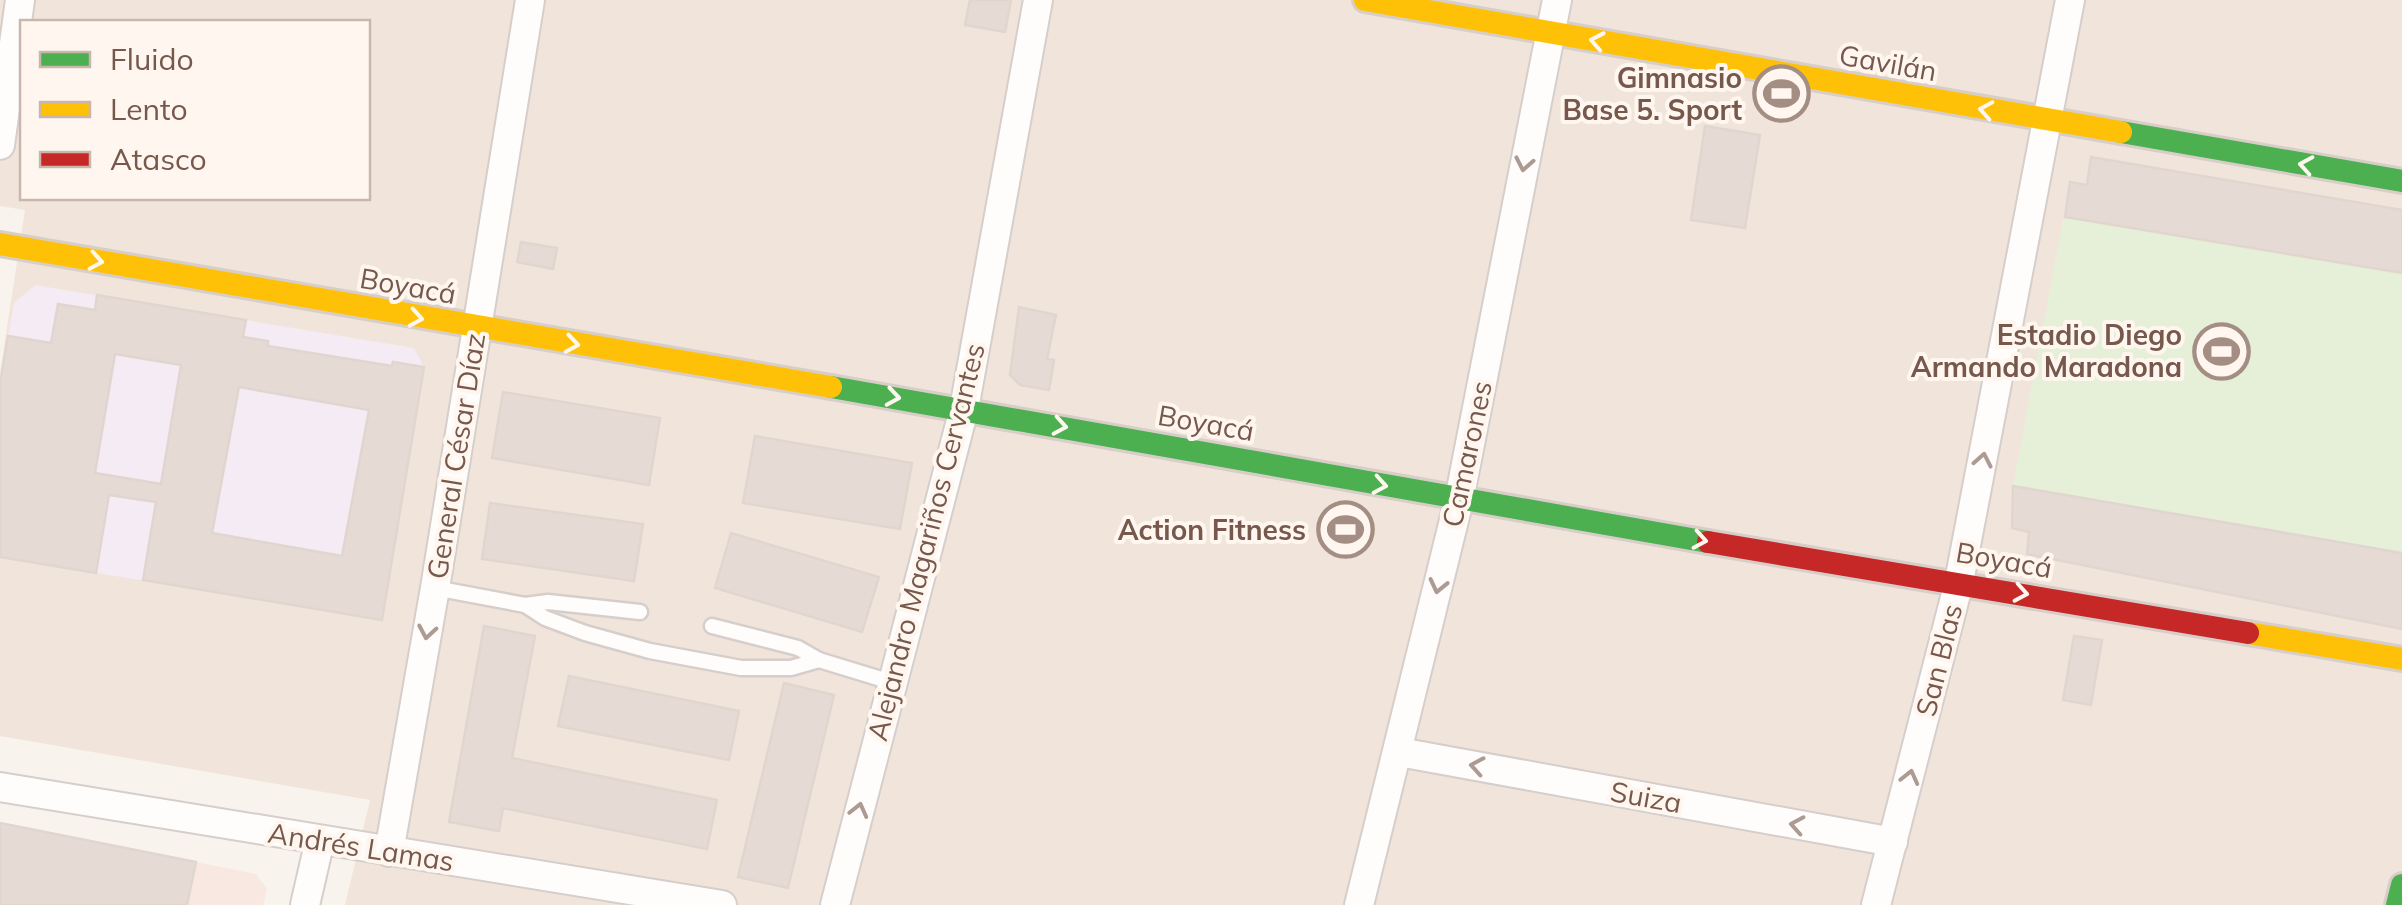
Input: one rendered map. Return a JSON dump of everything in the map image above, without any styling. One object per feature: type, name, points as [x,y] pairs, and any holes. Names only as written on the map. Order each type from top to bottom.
[{"type":"street","points":[[0,145],[20,0]]},
{"type":"street","name":"General César Díaz","points":[[389,852],[530,0]]},
{"type":"street","name":"Alejandro Magariños Cervantes","points":[[835,905],[964,409],[1038,0]]},
{"type":"street","name":"Gavilán","points":[[1365,0],[2402,181]]},
{"type":"street","name":"Camarones","points":[[1359,905],[1459,500],[1557,0]]},
{"type":"street","name":"San Blas","points":[[1876,905],[1959,582],[2070,0]]},
{"type":"street","name":"Boyacá","points":[[0,244],[964,409],[1459,500],[2402,660]]},
{"type":"street","name":"Suiza","points":[[1399,752],[1893,842]]},
{"type":"street","name":"Andrés Lamas","points":[[0,788],[722,905]]},
{"type":"street","points":[[304,905],[320,840]]},
{"type":"street","points":[[2397,905],[2402,885]]},
{"type":"lane","points":[[435,588],[526,605],[548,602],[640,612]]},
{"type":"lane","points":[[526,605],[558,623],[650,652],[741,668],[791,668],[819,660]]},
{"type":"lane","points":[[712,626],[798,648],[819,660],[891,682]]},
{"type":"shaded area","points":[[0,0],[2402,0],[2402,905],[345,905],[370,800],[0,736],[0,373],[25,210],[0,206]]},
{"type":"shaded area","points":[[35,285],[414,348],[424,367],[382,620],[0,557],[0,384],[14,303]]},
{"type":"shaded area","points":[[0,823],[256,874],[267,889],[263,905],[0,905]]},
{"type":"green space","name":"Estadio Diego Armando Maradona","points":[[2091,157],[2402,210],[2402,629],[2027,554],[2029,532],[2012,528],[2013,486],[2070,182],[2087,184]]},
{"type":"building","points":[[970,0],[1011,0],[1005,32],[965,25]]},
{"type":"building","points":[[1705,126],[1760,135],[1745,228],[1691,220]]},
{"type":"building","points":[[2091,157],[2402,210],[2402,273],[2065,217],[2070,182],[2087,185]]},
{"type":"building","points":[[521,242],[557,248],[553,269],[517,262]]},
{"type":"building","points":[[97,295],[246,320],[243,337],[268,341],[268,346],[392,366],[393,362],[424,367],[382,620],[143,580],[156,502],[109,495],[96,573],[0,557],[0,384],[8,336],[51,343],[58,304],[95,310]],"holes":[[[115,354],[181,365],[161,484],[95,473]],[[239,387],[369,410],[342,556],[212,533]]]},
{"type":"building","points":[[1019,307],[1056,315],[1047,359],[1054,360],[1049,390],[1020,385],[1010,375]]},
{"type":"building","points":[[503,392],[660,418],[649,485],[492,458]]},
{"type":"building","points":[[755,436],[912,463],[900,529],[743,503]]},
{"type":"building","points":[[2013,486],[2402,553],[2402,629],[2027,554],[2029,532],[2012,528]]},
{"type":"building","points":[[490,503],[643,524],[634,581],[482,559]]},
{"type":"building","points":[[731,533],[879,577],[862,632],[715,588]]},
{"type":"building","points":[[484,626],[535,636],[512,758],[717,800],[707,849],[503,808],[499,831],[449,822]]},
{"type":"building","points":[[2074,636],[2102,640],[2091,705],[2063,700]]},
{"type":"building","points":[[569,676],[739,711],[729,760],[558,726]]},
{"type":"building","points":[[784,683],[834,695],[788,888],[738,877]]},
{"type":"building","points":[[0,823],[196,862],[187,905],[0,905]]},
{"type":"traffic: fast","points":[[2121,132],[2402,181]]},
{"type":"traffic: fast","points":[[831,387],[1708,542]]},
{"type":"traffic: fast","points":[[2397,905],[2402,885]]},
{"type":"traffic: slow","points":[[1365,0],[2121,132]]},
{"type":"traffic: slow","points":[[0,244],[831,387]]},
{"type":"traffic: slow","points":[[2248,633],[2402,659]]},
{"type":"traffic: jam","points":[[1708,542],[2248,633]]},
{"type":"place","name":"Gimnasio Base 5. Sport","points":[[1781,94]]},
{"type":"place","name":"Estadio Diego Armando Maradona","points":[[2221,351]]},
{"type":"place","name":"Action Fitness","points":[[1345,530]]}]
